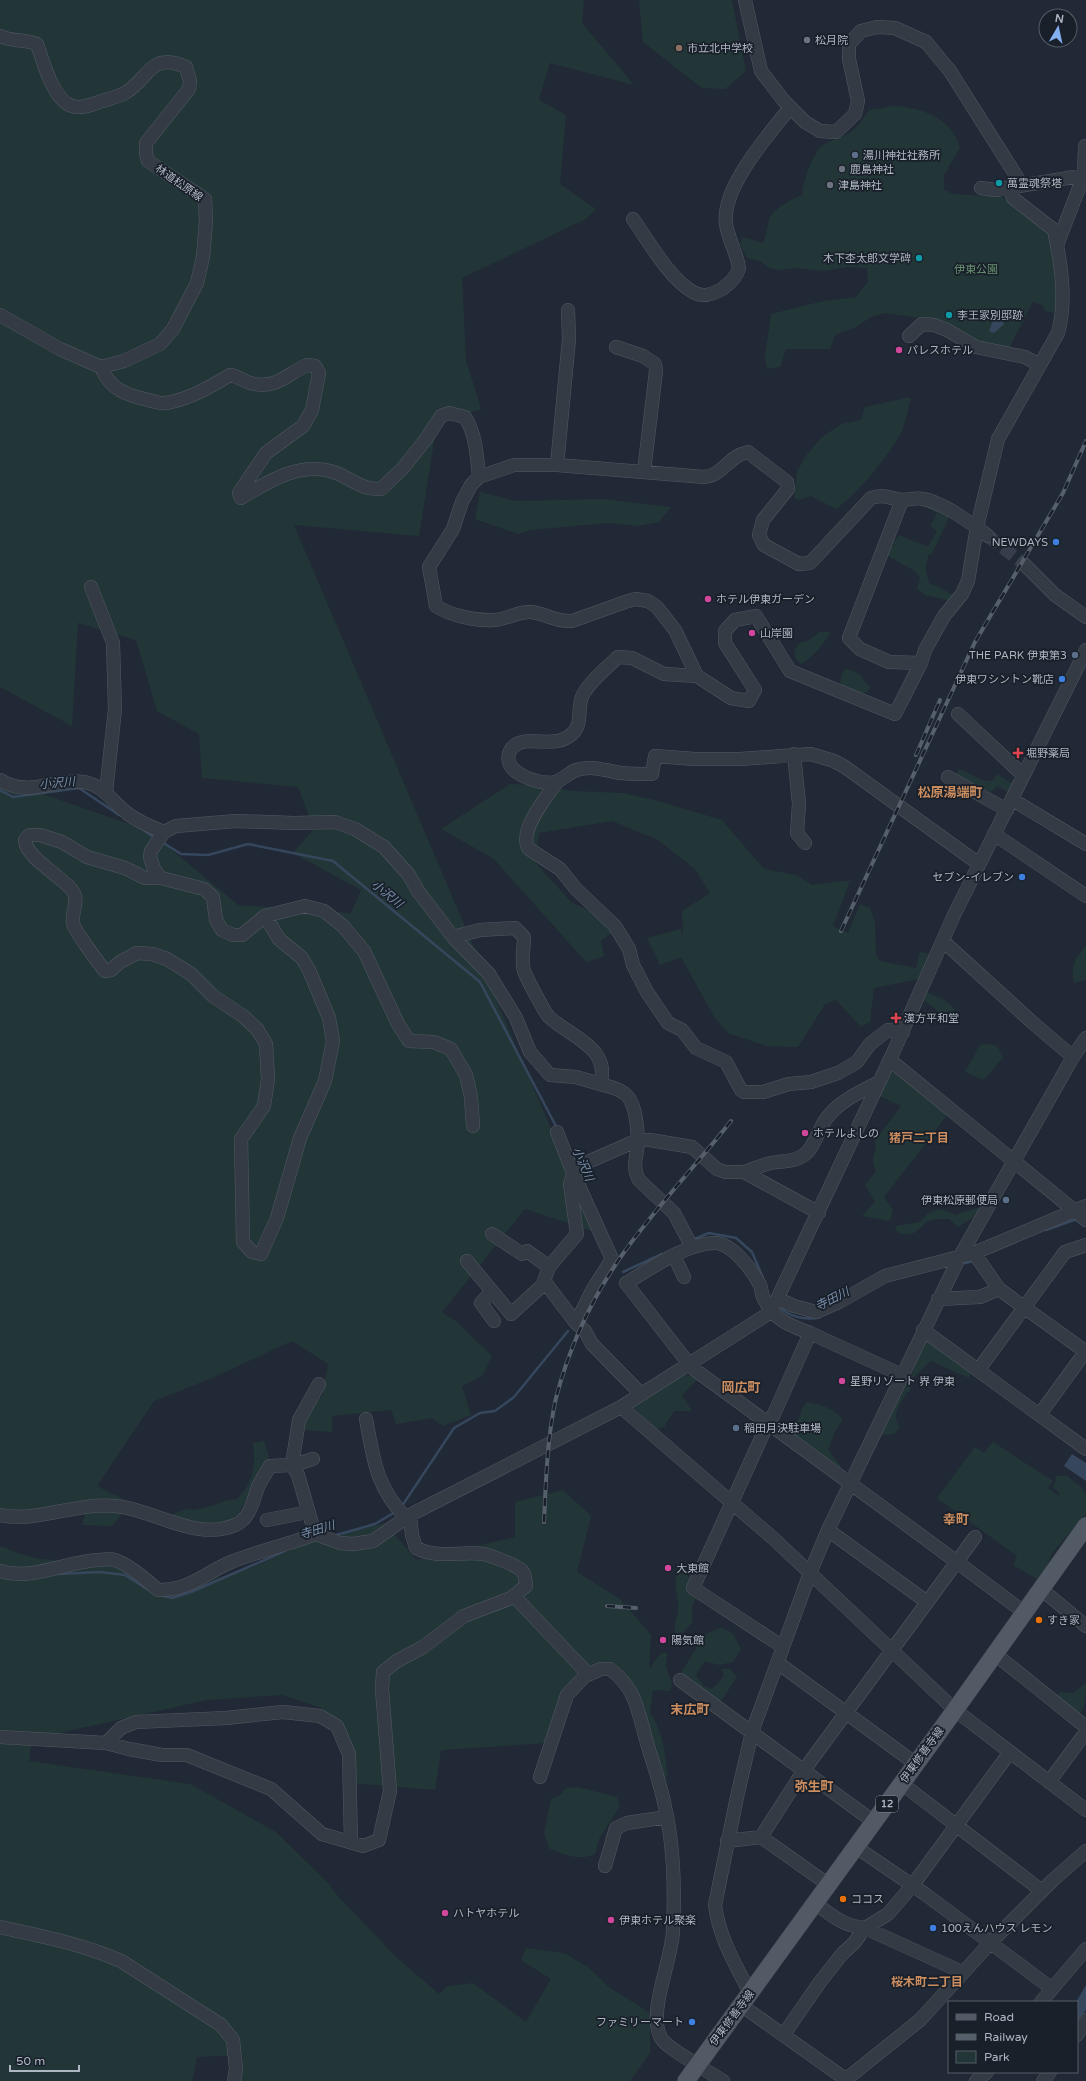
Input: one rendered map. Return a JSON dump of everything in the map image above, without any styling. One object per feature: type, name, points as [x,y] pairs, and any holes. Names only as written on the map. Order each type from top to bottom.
[{"type":"main road","name":"伊東修善寺線","points":[[686,2081],[996,1654],[1085,1528]]},
{"type":"street","points":[[557,782],[537,781],[522,776],[512,769],[508,760],[509,751],[521,742],[554,742],[564,740],[572,734],[580,719],[582,696],[588,687],[618,657],[632,658],[664,674],[697,676],[731,698],[749,701],[755,690],[725,643],[725,631],[735,620],[756,616],[790,671],[894,714],[921,663],[925,650],[944,616],[962,594],[968,581],[977,527],[998,439],[1058,333],[1063,300],[1054,230],[1013,198],[1015,186],[950,71],[926,42],[895,28],[877,27],[861,31],[849,44],[848,59],[858,100],[854,114],[836,132],[820,131],[805,122],[790,108],[761,71],[745,0]]},
{"type":"street","name":"林道松原線","points":[[0,36],[6,39],[28,40],[37,44],[50,80],[60,97],[72,106],[83,107],[125,93],[155,65],[172,61],[186,67],[190,81],[189,89],[146,143],[146,154],[148,161],[205,199],[206,221],[203,257],[197,284],[173,329],[160,344],[124,361],[101,367]]},
{"type":"street","points":[[633,219],[675,276],[694,292],[712,295],[726,286],[738,273],[739,268],[726,223],[726,210],[748,161],[790,108]]},
{"type":"street","points":[[1057,245],[1085,175],[1085,146]]},
{"type":"street","points":[[981,188],[996,190],[1085,175]]},
{"type":"street","points":[[557,465],[569,339],[568,310]]},
{"type":"street","points":[[0,316],[53,345],[101,367],[105,377],[113,386],[126,395],[165,404],[204,391],[230,375],[238,376],[248,383],[266,386],[277,383],[307,365],[315,366],[319,373],[312,410],[302,426],[266,453],[239,494],[241,498],[280,477],[292,472],[311,468],[339,474],[370,490],[381,489],[402,468],[426,439],[441,416],[449,413],[465,417],[470,425],[476,448],[479,477]]},
{"type":"street","points":[[909,336],[922,324],[934,325],[976,347],[1025,357],[1040,365]]},
{"type":"street","points":[[616,347],[643,356],[655,364],[656,371],[644,471]]},
{"type":"street","points":[[697,676],[676,630],[658,606],[648,601],[636,599],[628,601],[584,618],[568,621],[531,612],[495,620],[471,618],[445,612],[436,606],[429,567],[453,528],[462,502],[471,485],[479,477],[514,464],[557,465],[704,477],[714,476],[738,454],[748,452],[787,482],[788,489],[762,520],[759,535],[761,540],[764,545],[799,564],[810,563],[871,498],[883,495],[902,500],[923,499],[957,514],[988,536]]},
{"type":"street","points":[[902,500],[849,638],[860,649],[889,662],[921,663]]},
{"type":"street","points":[[1024,564],[1055,595],[1086,617]]},
{"type":"street","points":[[91,587],[113,643],[114,709],[106,792]]},
{"type":"street","points":[[0,1572],[10,1574],[28,1574],[82,1561],[114,1559],[143,1576],[158,1590],[169,1590],[190,1585],[231,1562],[317,1534],[340,1543],[353,1544],[373,1541],[408,1517],[621,1407],[771,1312],[903,1032],[979,864],[1010,805],[1023,775],[1086,650]]},
{"type":"street","points":[[958,714],[1023,775]]},
{"type":"street","points":[[794,754],[799,804],[797,833],[805,843]]},
{"type":"street","points":[[903,1032],[888,1030],[870,1044],[857,1062],[850,1067],[825,1078],[811,1082],[790,1084],[763,1092],[749,1092],[741,1090],[726,1062],[696,1048],[682,1030],[668,1023],[647,992],[633,964],[629,948],[615,926],[576,889],[560,869],[529,849],[526,845],[525,838],[527,832],[540,804],[557,782],[571,771],[589,768],[622,773],[652,774],[655,756],[695,759],[740,759],[811,754],[845,767],[979,864]]},
{"type":"street","points":[[948,777],[1010,805],[1086,844]]},
{"type":"street","points":[[0,780],[9,786],[28,789],[71,782],[85,782],[101,788],[128,814],[161,837]]},
{"type":"street","points":[[161,878],[154,869],[150,857],[154,846],[161,837],[176,826],[236,821],[294,824],[335,822],[355,828],[384,847],[409,875],[418,891],[453,937],[489,974],[516,1018],[530,1052],[550,1075],[576,1077],[600,1084],[624,1093],[632,1103],[638,1140],[635,1164],[636,1173],[639,1180],[674,1212],[689,1243]]},
{"type":"street","points":[[994,834],[1086,896]]},
{"type":"street","points":[[265,916],[279,939],[302,958],[309,970],[329,1018],[333,1041],[325,1081],[300,1138],[277,1218],[261,1254],[252,1252],[243,1242],[241,1139],[264,1106],[268,1079],[266,1044],[257,1029],[243,1016],[213,996],[191,974],[167,959],[152,954],[137,953],[120,962],[111,970],[105,971],[75,930],[73,922],[75,906],[74,892],[65,882],[32,855],[26,847],[25,840],[30,835],[40,835],[62,842],[87,857],[125,868],[145,878],[161,878],[204,889],[213,897],[216,920],[222,930],[233,935],[242,935],[265,916],[304,906],[324,911],[343,926],[364,951],[398,1024],[409,1041],[434,1042],[451,1049],[466,1075],[471,1098],[472,1126]]},
{"type":"street","points":[[453,937],[480,930],[515,928],[524,937],[524,971],[548,1016],[590,1047],[601,1061],[603,1076],[600,1084]]},
{"type":"street","points":[[943,941],[1032,1023],[1073,1057]]},
{"type":"street","points":[[1086,1038],[1073,1057],[959,1258],[828,1530],[810,1573],[752,1732],[716,1892],[715,1905],[717,1919],[746,1999],[784,2034],[846,2080],[915,2024],[991,1942],[1042,1891],[1086,1851]]},
{"type":"street","points":[[778,1299],[794,1306],[816,1312],[839,1302],[885,1276],[959,1258],[977,1257],[1081,1213],[890,1060]]},
{"type":"street","points":[[641,1394],[592,1344],[585,1331],[576,1323],[545,1283],[544,1276],[549,1267],[577,1234],[570,1184],[576,1170],[638,1140],[650,1140],[686,1145],[698,1150],[717,1169],[725,1172],[744,1172],[769,1164],[798,1159],[810,1148],[832,1112],[854,1095],[879,1082]]},
{"type":"street","points":[[557,1132],[576,1170],[612,1259],[576,1323]]},
{"type":"street","points":[[744,1172],[818,1213]]},
{"type":"street","points":[[492,1234],[522,1254],[527,1251],[549,1267]]},
{"type":"street","points":[[902,1375],[781,1320],[771,1312],[762,1295],[761,1287],[753,1274],[743,1261],[726,1245],[715,1243],[689,1243],[674,1256],[626,1283],[689,1364],[1025,1613]]},
{"type":"street","points":[[979,1370],[1065,1252],[1086,1245]]},
{"type":"street","points":[[674,1256],[684,1277]]},
{"type":"street","points":[[977,1257],[999,1289],[1086,1352],[1040,1414]]},
{"type":"street","points":[[467,1261],[511,1314],[545,1283]]},
{"type":"street","points":[[938,1299],[980,1297],[999,1289]]},
{"type":"street","points":[[492,1291],[481,1303],[494,1321]]},
{"type":"street","points":[[923,1330],[1086,1449]]},
{"type":"street","points":[[783,1647],[693,1588],[810,1333]]},
{"type":"street","points":[[317,1534],[308,1512],[293,1465],[299,1420],[320,1384]]},
{"type":"street","points":[[621,1407],[732,1502],[810,1573],[955,1710],[1086,1810]]},
{"type":"street","points":[[0,1737],[106,1743],[162,1755],[187,1755],[270,1789],[322,1834],[363,1846],[379,1840],[386,1815],[390,1791],[382,1689],[383,1672],[397,1661],[423,1646],[464,1616],[514,1596],[526,1586],[525,1576],[520,1569],[484,1554],[426,1553],[416,1548],[408,1517],[393,1504],[378,1479],[366,1419]]},
{"type":"street","points":[[0,1515],[24,1517],[80,1507],[115,1506],[164,1518],[186,1527],[221,1530],[237,1524],[249,1514],[259,1486],[270,1466],[293,1465],[313,1459]]},
{"type":"street","points":[[268,1520],[308,1512]]},
{"type":"street","points":[[828,1530],[927,1602]]},
{"type":"street","points":[[761,1837],[804,1770],[975,1537]]},
{"type":"street","points":[[1041,1589],[1086,1626]]},
{"type":"street","points":[[514,1596],[588,1674]]},
{"type":"street","points":[[996,1654],[1086,1727]]},
{"type":"street","points":[[778,1663],[916,1764]]},
{"type":"street","points":[[540,1777],[567,1695],[588,1674],[601,1669],[610,1669],[623,1678],[635,1699],[667,1817],[673,1873],[673,1932],[658,2004],[657,2023],[660,2037],[665,2044],[722,2081]]},
{"type":"street","points":[[680,1680],[874,1822]]},
{"type":"street","points":[[106,1743],[121,1728],[136,1722],[226,1718],[283,1712],[320,1716],[337,1726],[349,1754],[351,1842]]},
{"type":"street","points":[[1049,1782],[1086,1732]]},
{"type":"street","points":[[784,2034],[820,1982],[865,1928],[888,1914],[912,1886],[1010,1752]]},
{"type":"street","points":[[902,1784],[1042,1891]]},
{"type":"street","points":[[605,1866],[616,1828],[627,1823],[667,1817]]},
{"type":"street","points":[[728,1841],[761,1837],[828,1886]]},
{"type":"street","points":[[856,1847],[991,1942],[1051,1988]]},
{"type":"street","points":[[815,1903],[841,1922],[851,1927],[865,1928],[962,1972]]},
{"type":"street","points":[[0,1927],[67,1943],[115,1958],[208,2016],[221,2025],[233,2040],[236,2069],[234,2081]]},
{"type":"street","points":[[1042,2001],[1051,1988],[1086,1949]]},
{"type":"street","points":[[1078,2033],[1086,2020]]},
{"type":"street","points":[[976,2081],[986,2073]]},
{"type":"street","points":[[1043,2081],[1049,2073]]},
{"type":"green space","points":[[0,0],[584,0],[582,23],[634,85],[550,63],[539,100],[566,115],[560,184],[596,209],[586,219],[462,278],[466,360],[481,409],[437,423],[419,536],[294,525],[595,1232],[525,1209],[442,1312],[457,1322],[492,1356],[482,1376],[462,1386],[471,1415],[443,1426],[432,1418],[396,1424],[391,1410],[332,1416],[332,1432],[303,1430],[301,1422],[323,1394],[328,1364],[292,1341],[212,1378],[154,1401],[97,1486],[131,1503],[112,1526],[82,1525],[87,1506],[0,1519],[0,779],[149,831],[238,905],[351,913],[361,890],[293,853],[314,829],[298,787],[202,778],[199,734],[157,711],[136,640],[78,623],[72,726],[0,687]]},
{"type":"green space","name":"市立北中学校","points":[[639,0],[732,0],[746,71],[725,89],[702,88],[643,42]]},
{"type":"green space","name":"伊東公園","points":[[894,106],[925,112],[934,116],[951,129],[960,148],[944,175],[944,190],[953,194],[986,196],[989,193],[1011,200],[1050,232],[1055,256],[1059,314],[1045,311],[1043,306],[1033,301],[1009,349],[975,345],[926,319],[885,313],[871,317],[856,327],[835,335],[830,349],[786,349],[780,367],[767,369],[765,357],[771,314],[823,301],[856,297],[868,282],[867,268],[848,267],[823,271],[797,268],[779,270],[769,268],[760,261],[747,258],[740,244],[743,237],[763,243],[766,236],[769,219],[773,213],[785,204],[802,195],[809,168],[819,149],[826,143],[850,133],[859,124],[869,110]]},
{"type":"green space","points":[[911,398],[902,431],[897,440],[863,484],[844,503],[836,509],[811,496],[799,500],[794,498],[797,472],[805,457],[821,438],[841,424],[861,420],[865,407]]},
{"type":"green space","points":[[480,492],[516,501],[602,499],[671,507],[659,522],[638,526],[607,523],[531,530],[518,534],[475,519]]},
{"type":"green space","points":[[918,503],[950,515],[932,554],[929,554],[925,568],[929,583],[948,592],[954,597],[951,601],[925,595],[917,589],[920,578],[915,571],[888,556],[888,549],[894,545],[899,546],[893,544],[899,535],[928,547],[937,531],[930,526],[937,513]]},
{"type":"green space","points":[[820,632],[830,632],[825,642],[818,650],[801,664],[796,659],[794,651],[799,643],[807,641]]},
{"type":"green space","points":[[844,669],[852,670],[862,676],[862,679],[870,687],[868,691],[862,694],[842,686],[840,682]]},
{"type":"green space","points":[[959,769],[985,781],[992,781],[997,774],[1013,784],[1011,790],[1007,791],[997,786],[991,792],[965,781],[956,774]]},
{"type":"green space","points":[[510,784],[539,785],[573,791],[623,793],[654,800],[722,820],[764,869],[796,875],[812,885],[850,881],[833,926],[848,933],[860,904],[870,908],[875,923],[876,954],[880,961],[916,968],[920,952],[932,954],[919,979],[874,988],[870,1022],[861,1027],[836,1000],[825,1004],[798,1047],[766,1046],[728,1033],[715,1018],[681,957],[660,965],[647,938],[681,929],[683,935],[682,911],[710,893],[695,869],[658,840],[612,821],[539,833],[535,862],[571,902],[599,916],[614,931],[601,941],[604,956],[586,962],[494,859],[441,829]]},
{"type":"green space","points":[[1086,946],[1086,980],[1074,983],[1074,963]]},
{"type":"green space","points":[[927,992],[944,1000],[954,1008],[953,1015],[944,1016],[924,1000]]},
{"type":"green space","points":[[989,1044],[997,1046],[1003,1057],[984,1080],[965,1072],[980,1045]]},
{"type":"green space","points":[[892,1065],[949,1113],[884,1197],[893,1210],[890,1221],[862,1216],[875,1202],[865,1185],[876,1171],[873,1162],[876,1146],[875,1141],[901,1106],[877,1095]]},
{"type":"green space","points":[[980,1207],[979,1214],[958,1227],[949,1219],[934,1219],[926,1223],[914,1233],[907,1235],[898,1232],[895,1226],[920,1222],[928,1214],[936,1210],[945,1210],[955,1215]]},
{"type":"green space","points":[[925,1341],[933,1341],[971,1371],[969,1378],[931,1361],[912,1379],[910,1392],[907,1392],[896,1414],[897,1423],[900,1427],[894,1434],[881,1435],[904,1385],[909,1381]]},
{"type":"green space","points":[[684,1374],[698,1379],[682,1395],[692,1411],[674,1411],[664,1427],[656,1429],[632,1406]]},
{"type":"green space","points":[[807,1402],[818,1404],[827,1408],[835,1412],[843,1419],[835,1432],[828,1450],[840,1465],[842,1473],[787,1433],[797,1423],[803,1407]]},
{"type":"green space","points":[[264,1441],[270,1461],[237,1515],[221,1527],[164,1518],[186,1509],[194,1510],[212,1506],[224,1501],[237,1499],[247,1487],[252,1473],[254,1458],[253,1443]]},
{"type":"green space","points":[[993,1442],[1053,1481],[1048,1488],[1059,1496],[1060,1493],[1053,1488],[1057,1476],[1067,1476],[1083,1489],[1086,1494],[1085,1515],[1052,1553],[1047,1566],[1037,1579],[1013,1565],[1017,1556],[937,1498],[975,1447],[984,1453]]},
{"type":"green space","points":[[563,1490],[591,1516],[577,1572],[621,1600],[651,1635],[649,1669],[661,1653],[667,1653],[666,1667],[672,1683],[670,1691],[653,1690],[650,1713],[661,1735],[668,1776],[661,1779],[617,1670],[576,1685],[547,1743],[441,1750],[435,1790],[351,1783],[345,1733],[322,1708],[282,1695],[207,1700],[32,1739],[29,1761],[190,1784],[276,1832],[328,1883],[337,1895],[396,1957],[439,1994],[448,1986],[473,1983],[526,2022],[551,1979],[521,1960],[526,1948],[564,1953],[588,1967],[610,1988],[650,2013],[650,2053],[630,2081],[233,2081],[244,2055],[197,2057],[192,2081],[0,2081],[0,1547],[4,1547],[23,1555],[41,1559],[118,1566],[168,1593],[253,1567],[307,1543],[385,1523],[416,1560],[515,1537],[515,1502]]},
{"type":"green space","points":[[683,1573],[692,1578],[697,1596],[692,1607],[692,1622],[678,1639],[675,1630],[678,1611],[676,1580],[677,1575]]},
{"type":"green space","points":[[722,1627],[733,1634],[741,1649],[733,1662],[719,1665],[705,1661],[696,1675],[704,1686],[711,1689],[718,1684],[724,1675],[721,1669],[730,1669],[737,1677],[719,1704],[680,1675],[704,1635]]},
{"type":"green space","points":[[1086,1683],[1086,1696],[1083,1709],[1078,1715],[1056,1697],[1060,1692],[1073,1693]]},
{"type":"green space","points":[[578,1787],[617,1797],[620,1806],[599,1839],[595,1854],[584,1857],[567,1855],[550,1849],[544,1833],[551,1799],[559,1796],[566,1788]]},
{"type":"water","points":[[998,307],[1001,309],[999,319],[1003,320],[1004,324],[994,333],[989,331]]},
{"type":"water","points":[[1072,1454],[1086,1463],[1086,1481],[1064,1466]]},
{"type":"water","points":[[1086,1985],[1086,2010],[1078,2022],[1078,2001],[1077,2001]]},
{"type":"waterway","name":"小沢川","points":[[0,790],[13,797],[79,788],[119,815]]},
{"type":"waterway","name":"小沢川","points":[[142,829],[155,838]]},
{"type":"waterway","name":"小沢川","points":[[162,842],[181,854],[208,855],[248,844],[333,861],[480,982],[557,1128]]},
{"type":"waterway","name":"寺田川","points":[[1046,1230],[1077,1219]]},
{"type":"waterway","name":"寺田川","points":[[692,1240],[709,1233],[736,1238],[752,1252],[763,1278]]},
{"type":"waterway","name":"寺田川","points":[[623,1272],[662,1254]]},
{"type":"waterway","name":"寺田川","points":[[961,1264],[974,1261]]},
{"type":"waterway","name":"寺田川","points":[[779,1306],[787,1313],[798,1317],[809,1319],[820,1317]]},
{"type":"waterway","name":"寺田川","points":[[402,1506],[454,1428],[480,1413],[495,1411],[514,1397],[568,1331]]},
{"type":"waterway","name":"寺田川","points":[[333,1536],[375,1524],[395,1512]]},
{"type":"waterway","name":"寺田川","points":[[160,1595],[172,1598],[191,1592],[285,1551]]},
{"type":"waterway","name":"寺田川","points":[[58,1574],[100,1572],[125,1575],[147,1589]]},
{"type":"tunnel","points":[[988,536],[1024,564]]},
{"type":"railway","points":[[841,931],[975,642],[1063,493],[1086,441]]},
{"type":"railway","points":[[916,755],[940,700]]},
{"type":"railway","points":[[544,1522],[547,1459],[553,1413],[561,1379],[582,1325],[609,1274],[633,1240],[731,1121]]},
{"type":"railway","points":[[607,1606],[636,1608]]},
{"type":"place","name":"松月院","points":[[807,40]]},
{"type":"place","name":"市立北中学校","points":[[679,48]]},
{"type":"place","name":"湯川神社社務所","points":[[855,155]]},
{"type":"place","name":"鹿島神社","points":[[842,169]]},
{"type":"place","name":"萬霊魂祭塔","points":[[999,183]]},
{"type":"place","name":"津島神社","points":[[830,185]]},
{"type":"place","name":"木下杢太郎文学碑","points":[[919,258]]},
{"type":"place","name":"李王家別邸跡","points":[[949,315]]},
{"type":"place","name":"パレスホテル","points":[[899,350]]},
{"type":"place","name":"NEWDAYS","points":[[1056,542]]},
{"type":"place","name":"ホテル伊東ガーデン","points":[[708,599]]},
{"type":"place","name":"山岸園","points":[[752,633]]},
{"type":"place","name":"THE PARK 伊東第3","points":[[1075,655]]},
{"type":"place","name":"伊東ワシントン靴店","points":[[1062,679]]},
{"type":"place","name":"堀野薬局","points":[[1018,753]]},
{"type":"place","name":"セブン-イレブン","points":[[1022,877]]},
{"type":"place","name":"漢方平和堂","points":[[896,1018]]},
{"type":"place","name":"ホテルよしの","points":[[805,1133]]},
{"type":"place","name":"伊東松原郵便局","points":[[1006,1200]]},
{"type":"place","name":"星野リゾート 界 伊東","points":[[842,1381]]},
{"type":"place","name":"稲田月決駐車場","points":[[736,1428]]},
{"type":"place","name":"大東館","points":[[668,1568]]},
{"type":"place","name":"すき家","points":[[1039,1620]]},
{"type":"place","name":"陽気館","points":[[663,1640]]},
{"type":"place","name":"ココス","points":[[843,1899]]},
{"type":"place","name":"ハトヤホテル","points":[[445,1913]]},
{"type":"place","name":"伊東ホテル聚楽","points":[[611,1920]]},
{"type":"place","name":"100えんハウス レモン","points":[[933,1928]]},
{"type":"place","name":"ファミリーマート","points":[[692,2022]]},
{"type":"district","name":"松原湯端町","points":[[950,793]]},
{"type":"district","name":"猪戸二丁目","points":[[919,1138]]},
{"type":"district","name":"岡広町","points":[[741,1388]]},
{"type":"district","name":"幸町","points":[[956,1520]]},
{"type":"district","name":"末広町","points":[[690,1710]]},
{"type":"district","name":"弥生町","points":[[814,1787]]},
{"type":"district","name":"桜木町二丁目","points":[[927,1982]]}]
